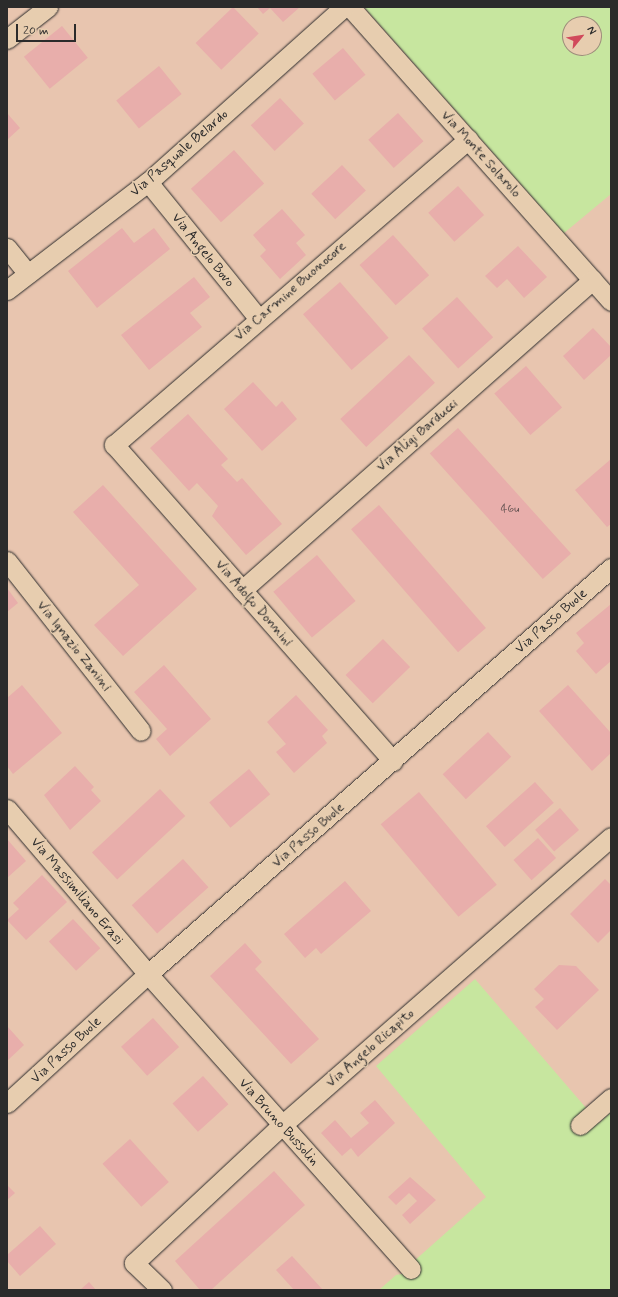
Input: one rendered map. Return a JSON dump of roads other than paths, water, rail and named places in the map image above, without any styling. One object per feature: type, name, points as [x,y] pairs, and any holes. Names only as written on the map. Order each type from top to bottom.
[{"type":"street","points":[[7,39],[48,7]]},
{"type":"street","name":"Via Pasquale Belardo","points":[[7,290],[148,182],[344,7]]},
{"type":"street","name":"Via Monte Solarolo","points":[[350,7],[611,301]]},
{"type":"street","name":"Via Carmine Buonocore","points":[[114,445],[258,318],[468,139]]},
{"type":"street","name":"Via Angelo Bovo","points":[[148,182],[258,318]]},
{"type":"street","points":[[7,248],[28,274]]},
{"type":"street","name":"Via Aligi Barducci","points":[[242,590],[592,280]]},
{"type":"street","name":"Via Adolfo Donnini","points":[[114,445],[393,762]]},
{"type":"street","name":"Via Ignazio Zanini","points":[[7,561],[141,731]]},
{"type":"street","name":"Via Passo Buole","points":[[7,1103],[148,974],[393,762],[611,568]]},
{"type":"street","name":"Via Massimiliano Erasi","points":[[7,809],[148,974]]},
{"type":"street","name":"Via Angelo Ricapito","points":[[162,1290],[134,1262],[282,1125],[611,837]]},
{"type":"street","name":"Via Bruno Bussolin","points":[[148,974],[411,1269]]},
{"type":"street","points":[[580,1125],[611,1098]]}]
